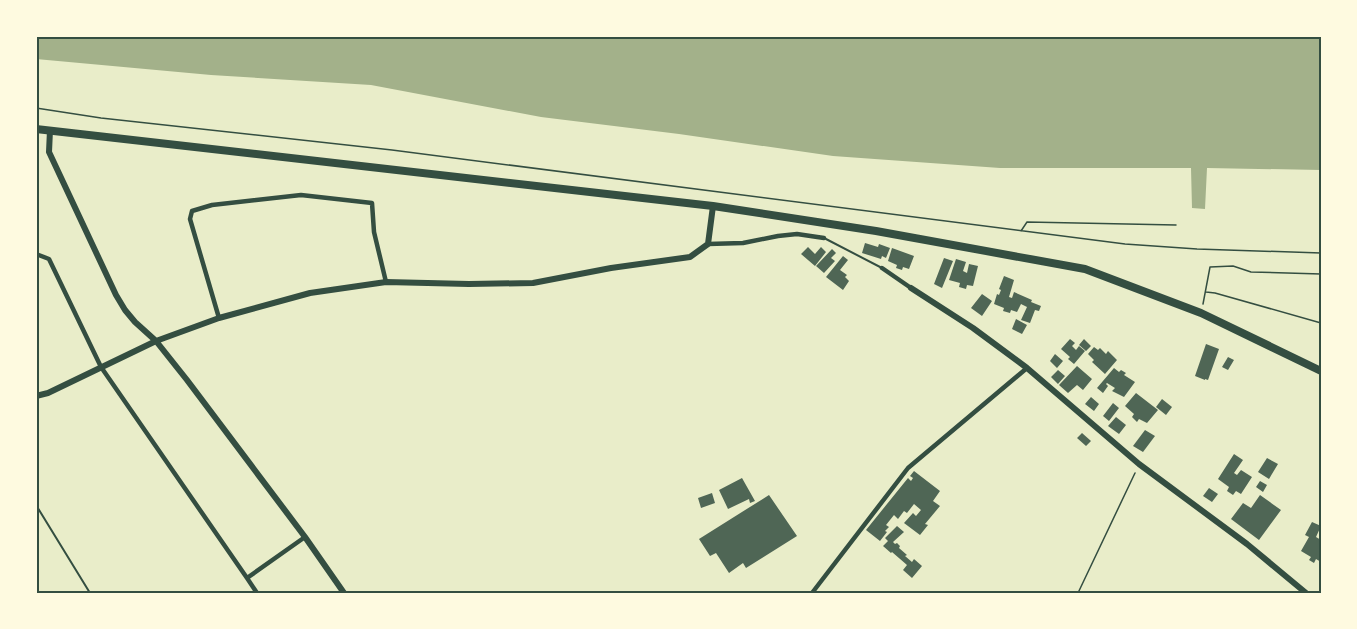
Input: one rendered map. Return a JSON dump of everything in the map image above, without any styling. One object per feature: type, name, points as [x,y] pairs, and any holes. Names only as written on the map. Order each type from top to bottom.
[{"type":"highway","points":[[36,129],[713,206],[876,231],[1085,269],[1201,313],[1321,371]]},
{"type":"street","points":[[50,130],[49,153],[125,310],[156,340],[305,537],[344,593]]},
{"type":"street","points":[[219,318],[189,219],[192,211],[212,205],[301,195],[372,203],[374,232],[386,282]]},
{"type":"street","points":[[708,244],[713,206]]},
{"type":"street","points":[[36,396],[48,393],[156,340],[219,318],[310,292],[386,282],[533,283],[611,268],[690,257],[708,244],[743,243],[797,234],[824,238]]},
{"type":"street","points":[[36,254],[49,259],[101,367],[257,593]]},
{"type":"street","points":[[882,268],[974,328],[1027,368],[1139,464],[1247,544],[1306,593]]},
{"type":"street","points":[[812,593],[908,468],[1027,368]]},
{"type":"street","points":[[247,578],[305,537]]},
{"type":"lane","points":[[824,238],[882,268]]},
{"type":"lane","points":[[36,505],[90,593]]},
{"type":"path","points":[[36,108],[100,118],[518,165],[1125,244],[1321,253]]},
{"type":"path","points":[[1021,231],[1027,222],[1176,225]]},
{"type":"path","points":[[1201,313],[1210,267],[1233,266],[1251,272],[1321,274]]},
{"type":"path","points":[[1205,292],[1321,323]]},
{"type":"path","points":[[1078,593],[1139,464]]},
{"type":"shaded area","points":[[36,36],[1321,36],[1321,170],[1207,168],[1205,209],[1192,208],[1191,168],[1000,168],[833,156],[541,117],[371,85],[211,75],[36,59]]},
{"type":"building","points":[[865,243],[890,248],[886,258],[882,256],[881,259],[862,253]]},
{"type":"building","points":[[808,247],[815,254],[821,247],[826,252],[815,266],[801,254]]},
{"type":"building","points":[[892,248],[914,256],[909,269],[896,268],[897,265],[888,261]]},
{"type":"building","points":[[832,249],[836,253],[831,258],[835,261],[824,273],[816,266]]},
{"type":"building","points":[[843,256],[848,260],[840,270],[847,275],[845,277],[849,281],[843,290],[826,277]]},
{"type":"building","points":[[944,258],[953,261],[942,288],[934,284]]},
{"type":"building","points":[[956,259],[966,262],[963,271],[967,273],[969,264],[978,266],[973,286],[967,285],[966,289],[959,287],[960,283],[949,280]]},
{"type":"building","points":[[1004,276],[1014,280],[1009,297],[1012,298],[1014,292],[1041,306],[1039,311],[1035,310],[1030,323],[1021,320],[1027,307],[1021,304],[1017,312],[1011,310],[1010,313],[994,304],[1001,290],[999,289]]},
{"type":"building","points":[[982,294],[992,301],[982,316],[971,308]]},
{"type":"building","points":[[1016,319],[1027,325],[1022,334],[1012,329]]},
{"type":"building","points":[[1070,339],[1075,343],[1072,346],[1076,350],[1079,346],[1085,351],[1074,364],[1061,349]]},
{"type":"building","points":[[1084,339],[1091,346],[1086,351],[1079,345]]},
{"type":"building","points":[[1206,344],[1219,349],[1208,380],[1195,376]]},
{"type":"building","points":[[1094,347],[1098,350],[1100,348],[1106,354],[1108,351],[1117,360],[1105,374],[1092,362],[1094,360],[1088,354]]},
{"type":"building","points":[[1055,354],[1063,361],[1057,368],[1050,361]]},
{"type":"building","points":[[1228,357],[1234,360],[1228,370],[1222,367]]},
{"type":"building","points":[[1077,366],[1092,379],[1083,390],[1077,385],[1068,393],[1059,385]]},
{"type":"building","points":[[1114,368],[1126,373],[1124,375],[1135,382],[1124,397],[1112,391],[1115,388],[1107,383],[1108,386],[1103,393],[1097,388]]},
{"type":"building","points":[[1058,370],[1065,376],[1058,384],[1051,377]]},
{"type":"building","points":[[1136,393],[1158,410],[1147,423],[1139,419],[1137,422],[1132,417],[1134,414],[1125,406]]},
{"type":"building","points":[[1091,397],[1099,404],[1094,411],[1085,404]]},
{"type":"building","points":[[1162,399],[1172,407],[1166,415],[1156,407]]},
{"type":"building","points":[[1113,403],[1119,408],[1109,421],[1103,416]]},
{"type":"building","points":[[1116,417],[1126,425],[1119,434],[1108,426]]},
{"type":"building","points":[[1145,430],[1155,436],[1143,452],[1133,446]]},
{"type":"building","points":[[1082,433],[1091,441],[1086,446],[1077,438]]},
{"type":"building","points":[[1234,454],[1243,460],[1234,473],[1237,475],[1241,470],[1252,477],[1241,494],[1236,491],[1233,495],[1227,491],[1229,487],[1218,479]]},
{"type":"building","points":[[1267,458],[1278,464],[1269,479],[1258,472]]},
{"type":"building","points":[[914,471],[940,491],[933,501],[940,506],[925,524],[928,525],[920,535],[904,523],[913,513],[916,516],[921,510],[914,504],[898,519],[894,515],[886,525],[889,527],[880,541],[866,530],[908,478],[911,481],[913,478],[910,476]]},
{"type":"building","points":[[742,478],[755,501],[750,503],[749,499],[728,509],[719,490]]},
{"type":"building","points":[[1260,481],[1267,485],[1263,492],[1256,487]]},
{"type":"building","points":[[1209,488],[1218,494],[1212,502],[1203,496]]},
{"type":"building","points":[[712,493],[715,503],[701,508],[698,498]]},
{"type":"building","points":[[769,495],[797,536],[746,568],[743,563],[729,573],[716,553],[710,556],[699,539]]},
{"type":"building","points":[[1260,495],[1281,510],[1259,540],[1231,519],[1243,503],[1251,508]]},
{"type":"building","points":[[1312,522],[1321,526],[1316,537],[1321,540],[1321,562],[1316,559],[1314,563],[1309,560],[1311,557],[1301,551],[1309,537],[1305,535]]},
{"type":"building","points":[[897,526],[904,532],[893,542],[900,546],[899,548],[907,555],[905,556],[912,562],[914,559],[922,566],[912,578],[903,570],[907,565],[883,546],[888,541],[885,538]]}]
